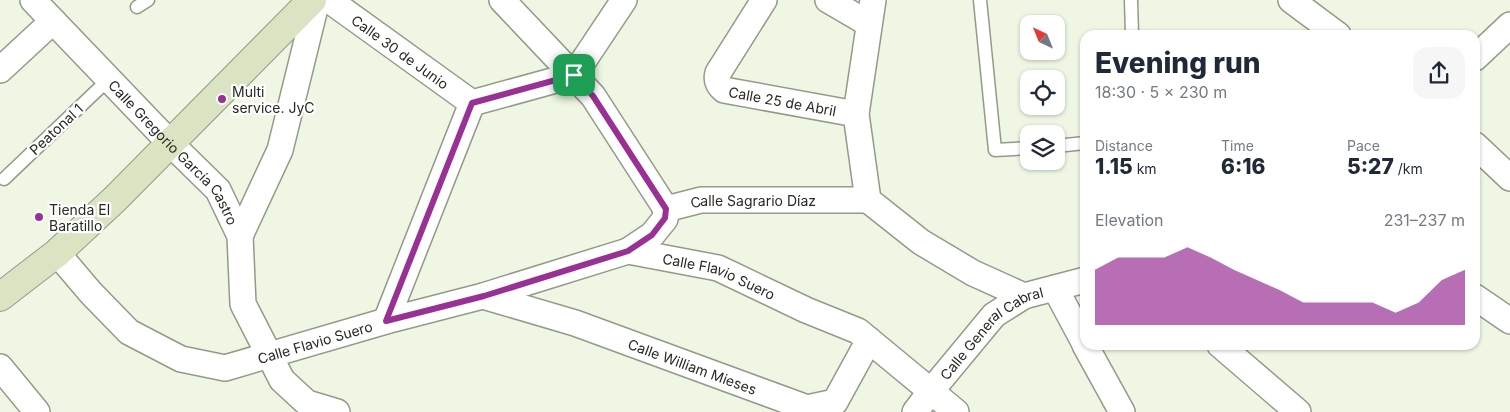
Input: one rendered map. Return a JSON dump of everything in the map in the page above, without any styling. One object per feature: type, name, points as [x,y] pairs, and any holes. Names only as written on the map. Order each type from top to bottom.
[{"type":"main road","points":[[0,297],[57,253],[115,198],[312,0]]},
{"type":"street","name":"Calle Gregorio García Castro","points":[[33,0],[170,143],[218,190],[240,236],[243,304],[282,380],[307,403],[337,412]]},
{"type":"street","points":[[240,236],[280,150],[317,0]]},
{"type":"street","name":"Calle 30 de Junio","points":[[329,0],[472,103]]},
{"type":"street","points":[[502,0],[593,96],[666,209],[665,218],[652,235],[628,251]]},
{"type":"street","points":[[386,321],[472,103],[574,75],[624,0]]},
{"type":"street","name":"Calle 25 de Abril","points":[[764,0],[718,73],[716,78],[719,86],[724,90],[856,114]]},
{"type":"street","points":[[828,0],[871,12],[856,114],[868,200],[921,242],[973,272],[1024,296]]},
{"type":"street","points":[[1291,0],[1331,30]]},
{"type":"street","points":[[0,70],[53,21]]},
{"type":"street","points":[[1480,53],[1510,25]]},
{"type":"street","points":[[1480,150],[1510,178]]},
{"type":"street","name":"Calle Sagrario Díaz","points":[[666,209],[702,200],[868,200]]},
{"type":"street","name":"Calle Flavio Suero","points":[[57,253],[91,293],[129,332],[181,359],[225,368],[386,321],[484,296],[628,251],[718,268],[806,310],[858,331],[956,412]]},
{"type":"street","name":"Calle General Cabral","points":[[916,412],[994,315],[1024,296],[1080,281]]},
{"type":"street","points":[[1055,288],[1080,336]]},
{"type":"street","name":"Calle William Mieses","points":[[484,296],[575,323],[806,408],[835,402],[869,340]]},
{"type":"street","points":[[1480,300],[1510,321]]},
{"type":"street","points":[[1088,350],[1122,412]]},
{"type":"street","points":[[1226,350],[1298,412]]},
{"type":"street","points":[[0,367],[37,412]]},
{"type":"lane","points":[[137,7],[148,0]]},
{"type":"lane","points":[[980,0],[995,150],[1020,149]]},
{"type":"lane","points":[[1131,0],[1132,30]]},
{"type":"lane","name":"Peatonal 1","points":[[4,178],[109,79]]},
{"type":"lane","points":[[1065,145],[1080,144]]},
{"type":"place","name":"Multi service. JyC","points":[[222,99]]},
{"type":"place","name":"Tienda El Baratillo","points":[[39,217]]},
{"type":"route","points":[[574,75],[593,96],[666,209],[665,218],[652,235],[628,251],[484,296],[386,321],[472,103],[574,75]]}]
